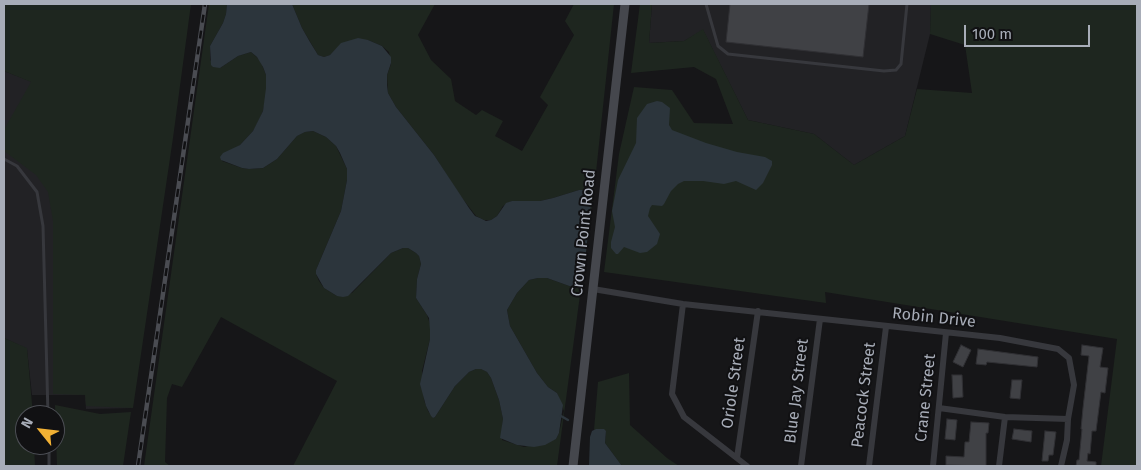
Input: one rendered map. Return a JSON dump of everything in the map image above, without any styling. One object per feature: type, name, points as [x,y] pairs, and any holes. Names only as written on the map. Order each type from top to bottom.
[{"type":"main road","name":"Crown Point Road","points":[[573,466],[625,4]]},
{"type":"street","name":"Robin Drive","points":[[593,289],[683,304],[1000,338],[1058,348],[1069,358],[1074,385],[1068,420],[1067,440],[1061,466]]},
{"type":"street","points":[[683,304],[672,394],[684,417],[747,466]]},
{"type":"street","name":"Oriole Street","points":[[737,458],[758,311]]},
{"type":"street","name":"Blue Jay Street","points":[[801,466],[820,319]]},
{"type":"street","name":"Peacock Street","points":[[869,466],[886,327]]},
{"type":"street","name":"Crane Street","points":[[933,466],[946,333]]},
{"type":"street","points":[[939,408],[1005,417],[1068,420]]},
{"type":"street","points":[[999,466],[1005,417]]},
{"type":"lane","points":[[706,4],[718,46],[728,54],[884,72],[896,70],[901,64],[907,4]]},
{"type":"lane","points":[[4,159],[17,166],[37,192],[43,226],[48,405]]},
{"type":"shaded area","points":[[4,4],[191,4],[133,408],[86,406],[85,395],[53,394],[53,221],[48,192],[36,175],[4,151],[5,128],[31,82],[4,71]]},
{"type":"shaded area","points":[[209,4],[227,4],[223,23],[210,46],[210,60],[220,68],[238,56],[251,52],[260,60],[266,75],[266,97],[263,111],[257,124],[240,145],[229,152],[222,161],[242,168],[263,168],[277,159],[297,136],[313,131],[326,137],[336,146],[347,169],[347,180],[341,211],[316,270],[319,281],[324,288],[337,296],[352,293],[391,253],[408,248],[419,256],[421,264],[417,279],[416,298],[427,315],[430,324],[430,339],[422,371],[424,400],[433,418],[455,386],[469,372],[481,369],[487,372],[491,378],[499,400],[503,419],[502,440],[524,447],[556,439],[564,411],[557,393],[548,387],[537,373],[510,326],[507,310],[517,293],[529,280],[547,278],[572,287],[578,284],[581,279],[584,267],[557,466],[293,466],[337,381],[221,317],[182,387],[172,384],[167,398],[165,462],[170,466],[144,466]]},
{"type":"shaded area","points":[[227,4],[292,4],[310,42],[318,55],[324,57],[330,55],[341,43],[358,38],[382,46],[391,57],[387,75],[388,93],[396,107],[434,155],[475,216],[486,221],[491,220],[497,216],[506,203],[512,201],[540,201],[579,190],[588,193],[591,204],[585,262],[578,284],[572,287],[547,278],[529,280],[517,293],[507,310],[510,326],[537,373],[548,387],[557,393],[563,405],[559,433],[556,439],[545,445],[534,447],[517,445],[500,438],[503,419],[499,400],[491,378],[487,372],[481,369],[469,372],[455,386],[435,417],[431,416],[420,384],[430,339],[430,330],[429,318],[416,298],[417,279],[421,264],[416,253],[408,248],[403,248],[391,253],[348,296],[337,296],[324,288],[316,274],[316,270],[341,211],[347,180],[347,169],[340,153],[336,146],[326,137],[313,131],[305,132],[297,136],[277,159],[263,168],[242,168],[221,160],[220,157],[223,153],[240,145],[253,131],[263,111],[266,88],[266,75],[263,67],[257,57],[251,52],[238,56],[220,68],[211,65],[210,46],[223,23]]},
{"type":"shaded area","points":[[292,4],[435,4],[418,35],[431,60],[451,79],[455,101],[476,115],[482,110],[503,121],[495,136],[522,151],[548,105],[540,97],[574,35],[565,21],[574,4],[614,4],[587,244],[591,204],[588,193],[579,190],[540,201],[512,201],[503,206],[497,216],[491,220],[484,220],[476,216],[459,194],[434,155],[396,107],[388,93],[387,75],[391,64],[389,52],[382,46],[368,40],[336,49],[330,55],[324,57],[318,55],[302,28]]},
{"type":"shaded area","points":[[640,4],[652,4],[649,43],[684,41],[703,29],[748,120],[814,134],[854,165],[905,136],[917,89],[972,93],[965,45],[930,34],[931,4],[1137,4],[1137,466],[1101,466],[1117,339],[825,292],[826,303],[604,272],[619,154],[634,87],[672,90],[694,123],[733,124],[716,79],[694,67],[631,73]]},
{"type":"shaded area","points":[[652,4],[931,4],[930,34],[905,136],[854,165],[814,134],[748,120],[703,30],[684,41],[649,43]]},
{"type":"shaded area","points":[[4,71],[71,97],[133,408],[86,409],[85,395],[32,395],[27,349],[4,338]]},
{"type":"shaded area","points":[[657,101],[670,108],[669,125],[672,130],[737,152],[765,157],[772,161],[772,165],[763,183],[756,190],[736,181],[724,184],[684,181],[678,184],[671,191],[662,206],[652,205],[650,208],[648,216],[660,234],[657,244],[647,252],[640,253],[624,247],[616,254],[611,248],[611,242],[615,227],[612,211],[618,180],[636,143],[637,118],[647,104]]},
{"type":"shaded area","points":[[4,338],[27,348],[32,405],[15,405],[15,455],[34,455],[35,466],[4,466]]},
{"type":"shaded area","points":[[629,373],[630,425],[667,458],[679,466],[622,466],[605,443],[606,431],[594,430],[598,382]]},
{"type":"shaded area","points":[[65,407],[100,414],[131,412],[123,466],[57,466],[57,455],[65,455]]},
{"type":"shaded area","points":[[604,429],[606,431],[605,443],[622,466],[589,466],[590,437],[592,431]]},
{"type":"building","points":[[730,4],[869,4],[863,57],[726,42]]},
{"type":"building","points":[[961,345],[971,350],[963,367],[953,362]]},
{"type":"building","points":[[1082,345],[1103,348],[1100,367],[1108,368],[1105,393],[1101,392],[1096,431],[1092,431],[1090,454],[1088,453],[1087,461],[1096,462],[1096,466],[1076,466],[1077,460],[1079,460],[1089,356],[1081,355]]},
{"type":"building","points":[[978,349],[1038,357],[1037,367],[987,362],[986,365],[976,364]]},
{"type":"building","points":[[952,375],[962,375],[963,397],[953,398]]},
{"type":"building","points":[[1012,380],[1022,380],[1020,399],[1010,398]]},
{"type":"building","points":[[947,419],[957,420],[955,440],[945,439]]},
{"type":"building","points":[[971,422],[989,423],[988,433],[986,433],[986,466],[946,465],[946,456],[964,457],[965,442],[969,442]]},
{"type":"building","points":[[1014,429],[1032,431],[1031,442],[1012,439]]},
{"type":"building","points":[[1045,431],[1056,432],[1053,455],[1049,455],[1048,461],[1042,461]]},
{"type":"waterway","points":[[561,416],[568,420]]},
{"type":"railway","points":[[138,466],[205,4]]}]
